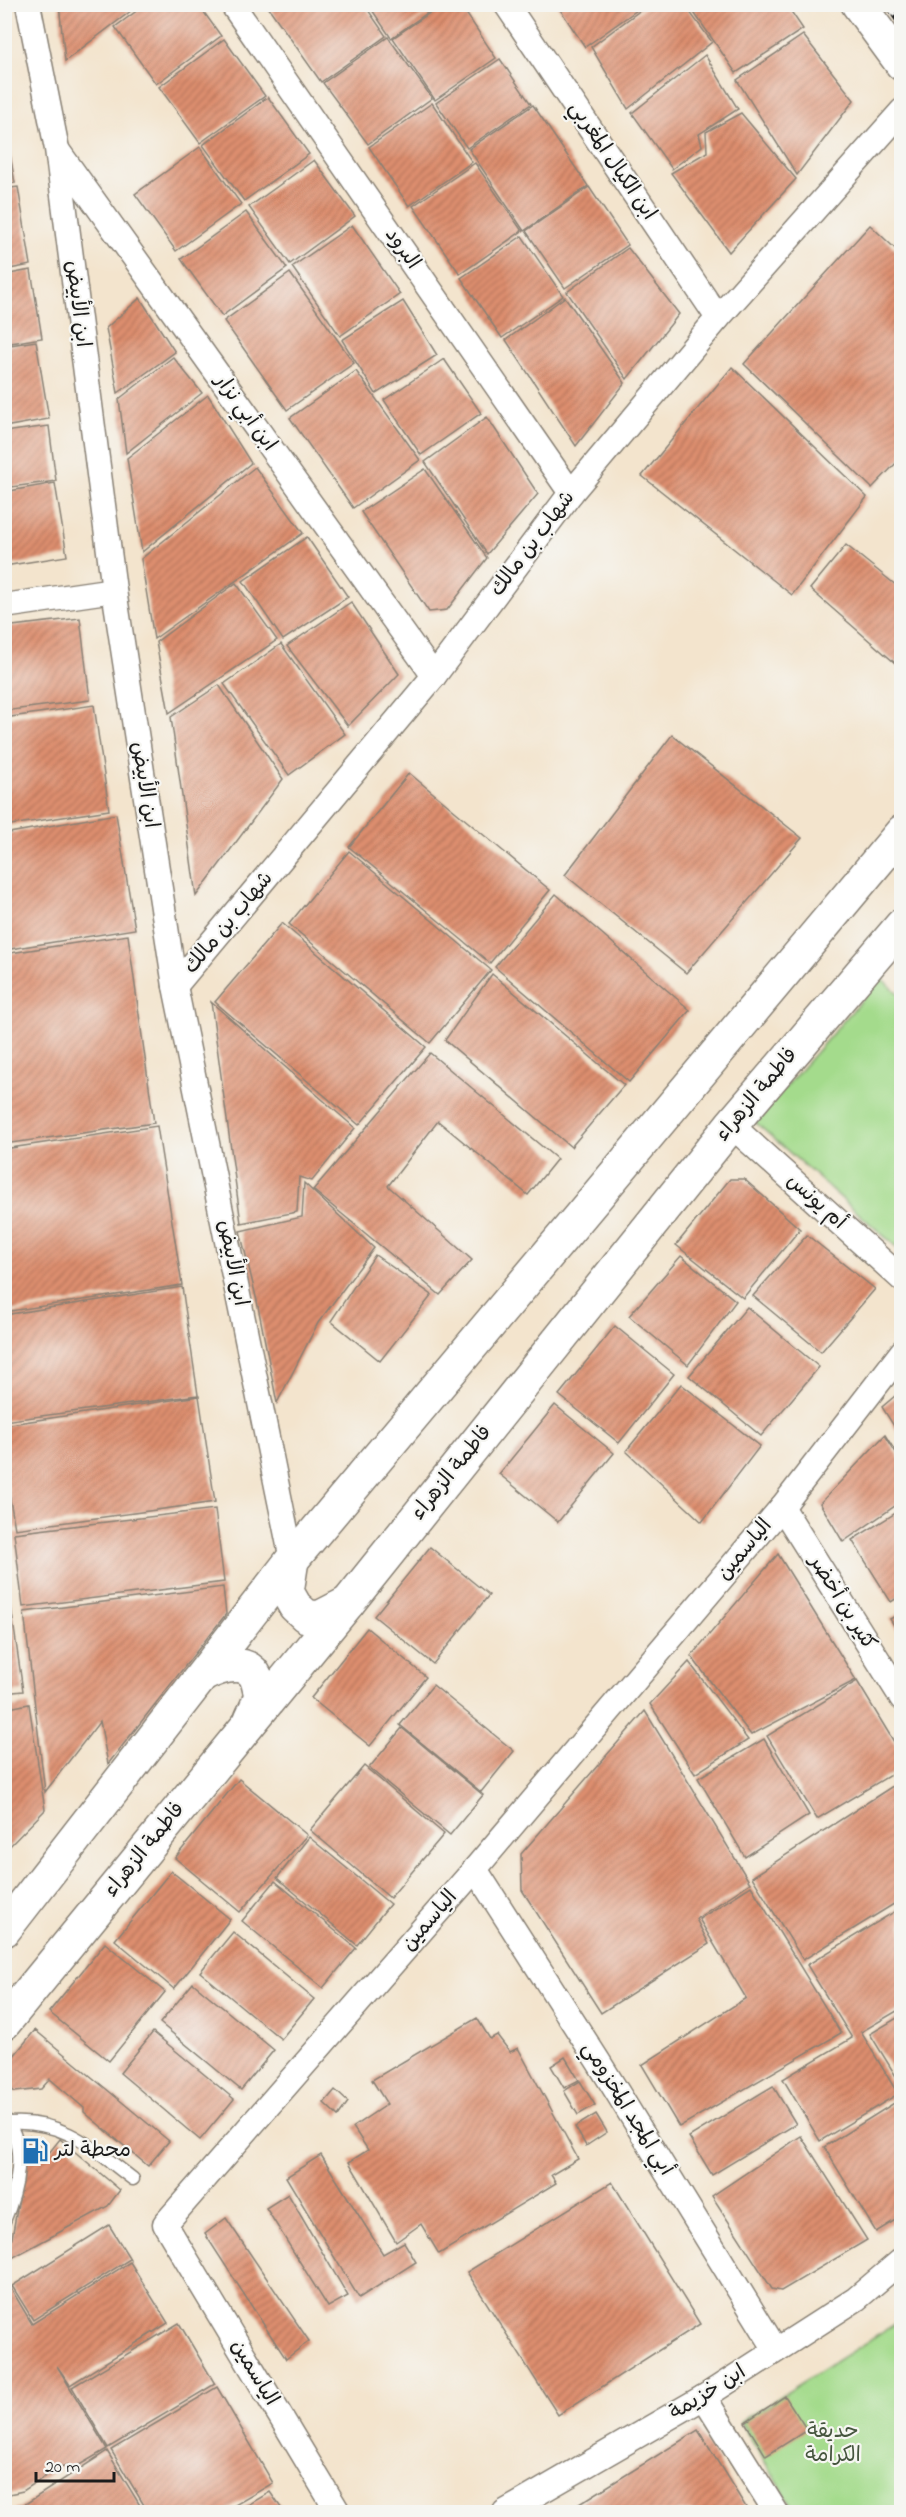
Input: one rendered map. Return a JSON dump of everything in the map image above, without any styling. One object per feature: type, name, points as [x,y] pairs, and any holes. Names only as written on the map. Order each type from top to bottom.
[{"type":"main road","points":[[858,4],[902,64]]},
{"type":"main road","points":[[4,1929],[292,1560],[902,832]]},
{"type":"main road","name":"فاطمة الزهراء","points":[[4,2023],[348,1602],[731,1125],[898,936]]},
{"type":"main road","points":[[292,1560],[287,1592],[295,1606],[306,1616],[319,1618],[348,1602]]},
{"type":"main road","points":[[203,1675],[218,1667],[240,1665],[250,1669],[256,1677],[261,1695],[249,1724]]},
{"type":"street","name":"ابن الأبيض","points":[[28,4],[57,149],[114,590],[176,987],[292,1560]]},
{"type":"street","name":"البرود","points":[[232,4],[571,493]]},
{"type":"street","name":"ابن الكيال المغربي","points":[[506,4],[718,318]]},
{"type":"street","name":"شهاب بن مالك","points":[[176,987],[434,676],[571,493],[718,318],[902,111]]},
{"type":"street","name":"ابن أبي نزار","points":[[57,149],[434,676]]},
{"type":"street","points":[[4,606],[114,590]]},
{"type":"street","name":"أم يونس","points":[[731,1125],[902,1279]]},
{"type":"street","name":"الياسمين","points":[[338,2512],[165,2224],[475,1869],[782,1507],[902,1352]]},
{"type":"street","name":"كثير بن أخضر","points":[[782,1507],[902,1698]]},
{"type":"street","name":"أبي المجد المخزومي","points":[[475,1869],[776,2350]]},
{"type":"street","name":"ابن خزيمة","points":[[506,2512],[704,2397],[856,2299],[902,2260]]},
{"type":"street","points":[[704,2397],[776,2512]]},
{"type":"lane","points":[[4,2221],[12,2198],[19,2160],[17,2147],[7,2120],[42,2123],[73,2134],[133,2179]]},
{"type":"green space","points":[[881,978],[901,996],[901,1251],[755,1122]]},
{"type":"green space","name":"حديقة الكرامة","points":[[901,2320],[901,2512],[796,2512],[740,2422]]},
{"type":"building","points":[[59,4],[140,4],[65,61]]},
{"type":"building","points":[[146,4],[198,4],[221,36],[156,84],[115,27]]},
{"type":"building","points":[[266,4],[364,4],[386,36],[321,82]]},
{"type":"building","points":[[368,4],[440,4],[391,38]]},
{"type":"building","points":[[443,4],[460,4],[496,58],[435,100],[393,38]]},
{"type":"building","points":[[649,4],[684,4],[712,42],[628,109],[591,47]]},
{"type":"building","points":[[688,4],[786,4],[803,29],[736,73]]},
{"type":"building","points":[[557,5],[644,5],[585,47]]},
{"type":"building","points":[[803,35],[854,100],[797,175],[737,80]]},
{"type":"building","points":[[388,37],[432,98],[368,144],[323,83]]},
{"type":"building","points":[[224,39],[265,96],[200,143],[159,87]]},
{"type":"building","points":[[705,55],[738,109],[699,134],[702,146],[672,169],[632,113]]},
{"type":"building","points":[[500,59],[531,104],[467,148],[436,103]]},
{"type":"building","points":[[268,97],[309,154],[244,201],[203,145]]},
{"type":"building","points":[[432,103],[472,162],[409,206],[369,147]]},
{"type":"building","points":[[533,105],[588,186],[524,231],[469,149]]},
{"type":"building","points":[[741,113],[796,179],[729,252],[671,173],[707,152],[706,132]]},
{"type":"building","points":[[4,119],[15,183],[4,184]]},
{"type":"building","points":[[200,147],[241,204],[176,251],[135,194]]},
{"type":"building","points":[[314,160],[355,216],[290,264],[249,207]]},
{"type":"building","points":[[475,163],[522,231],[460,274],[413,206]]},
{"type":"building","points":[[18,187],[31,265],[4,270],[4,189]]},
{"type":"building","points":[[589,187],[628,245],[565,288],[526,231]]},
{"type":"building","points":[[246,212],[287,268],[222,316],[181,259]]},
{"type":"building","points":[[352,225],[400,294],[340,336],[292,267]]},
{"type":"building","points":[[870,225],[902,255],[902,457],[872,488],[744,364]]},
{"type":"building","points":[[522,236],[563,296],[502,338],[461,278]]},
{"type":"building","points":[[628,248],[679,314],[627,379],[567,292]]},
{"type":"building","points":[[31,270],[42,338],[4,344],[4,275]]},
{"type":"building","points":[[290,273],[354,363],[287,410],[224,321]]},
{"type":"building","points":[[565,297],[625,383],[576,446],[506,340]]},
{"type":"building","points":[[140,298],[175,352],[118,393],[106,328]]},
{"type":"building","points":[[403,301],[437,355],[376,394],[342,340]]},
{"type":"building","points":[[36,341],[49,419],[4,427],[4,346]]},
{"type":"building","points":[[173,357],[202,393],[126,453],[119,399]]},
{"type":"building","points":[[444,359],[481,413],[421,455],[384,400]]},
{"type":"building","points":[[732,367],[867,497],[792,595],[642,476]]},
{"type":"building","points":[[356,371],[420,460],[353,508],[290,418]]},
{"type":"building","points":[[208,395],[251,463],[142,552],[127,458]]},
{"type":"building","points":[[487,417],[538,494],[487,554],[425,462]]},
{"type":"building","points":[[49,426],[56,481],[4,488],[4,432]]},
{"type":"building","points":[[255,467],[303,533],[154,639],[141,559]]},
{"type":"building","points":[[425,469],[487,558],[447,610],[429,612],[361,512]]},
{"type":"building","points":[[55,483],[67,556],[4,566],[4,492]]},
{"type":"building","points":[[307,537],[348,597],[283,640],[243,581]]},
{"type":"building","points":[[846,545],[902,590],[902,669],[810,589]]},
{"type":"building","points":[[236,583],[277,640],[169,713],[156,642]]},
{"type":"building","points":[[351,602],[399,674],[348,726],[287,646]]},
{"type":"building","points":[[80,618],[90,700],[4,711],[4,627]]},
{"type":"building","points":[[281,644],[345,734],[289,775],[224,684]]},
{"type":"building","points":[[219,685],[283,779],[196,896],[171,717]]},
{"type":"building","points":[[94,705],[109,810],[4,826],[4,718]]},
{"type":"building","points":[[672,735],[802,838],[686,973],[565,875]]},
{"type":"building","points":[[409,773],[550,890],[490,963],[349,847]]},
{"type":"building","points":[[116,814],[135,929],[4,950],[4,834]]},
{"type":"building","points":[[349,851],[491,970],[430,1043],[289,924]]},
{"type":"building","points":[[556,894],[690,1010],[629,1082],[495,967]]},
{"type":"building","points":[[282,923],[426,1047],[359,1125],[215,1002]]},
{"type":"building","points":[[128,935],[154,1123],[4,1144],[4,954]]},
{"type":"building","points":[[492,974],[624,1085],[571,1147],[445,1040]]},
{"type":"building","points":[[211,1002],[355,1128],[312,1181],[299,1177],[297,1212],[241,1223]]},
{"type":"building","points":[[430,1053],[557,1159],[528,1195],[438,1121],[388,1186],[472,1260],[440,1295],[313,1190]]},
{"type":"building","points":[[157,1126],[182,1285],[4,1312],[4,1149]]},
{"type":"building","points":[[730,1179],[744,1179],[800,1229],[743,1298],[676,1245]]},
{"type":"building","points":[[304,1183],[374,1248],[318,1323],[277,1403],[257,1301],[240,1231],[302,1217]]},
{"type":"building","points":[[807,1235],[875,1289],[821,1352],[753,1296]]},
{"type":"building","points":[[375,1255],[432,1295],[380,1361],[331,1321]]},
{"type":"building","points":[[681,1256],[736,1301],[688,1365],[629,1316]]},
{"type":"building","points":[[182,1287],[198,1395],[4,1421],[4,1315]]},
{"type":"building","points":[[747,1307],[819,1367],[761,1436],[689,1376]]},
{"type":"building","points":[[615,1326],[674,1374],[619,1443],[559,1395]]},
{"type":"building","points":[[681,1384],[760,1446],[702,1522],[626,1451]]},
{"type":"building","points":[[902,1390],[902,1439],[882,1407]]},
{"type":"building","points":[[199,1396],[215,1502],[15,1529],[4,1464],[4,1425]]},
{"type":"building","points":[[555,1405],[614,1453],[558,1522],[499,1474]]},
{"type":"building","points":[[885,1435],[902,1462],[902,1501],[843,1542],[820,1503]]},
{"type":"building","points":[[215,1509],[224,1582],[23,1607],[14,1533]]},
{"type":"building","points":[[902,1509],[902,1595],[891,1602],[852,1540]]},
{"type":"building","points":[[430,1547],[489,1595],[433,1664],[374,1616]]},
{"type":"building","points":[[778,1554],[856,1680],[751,1735],[691,1656]]},
{"type":"building","points":[[223,1587],[226,1614],[108,1764],[100,1721],[45,1792],[24,1612]]},
{"type":"building","points":[[4,1600],[10,1600],[23,1691],[4,1693]]},
{"type":"building","points":[[902,1612],[902,1637],[890,1619]]},
{"type":"building","points":[[367,1628],[426,1677],[370,1746],[311,1698]]},
{"type":"building","points":[[689,1662],[748,1740],[695,1774],[650,1704]]},
{"type":"building","points":[[857,1681],[902,1755],[902,1768],[817,1819],[767,1736]]},
{"type":"building","points":[[433,1685],[514,1751],[481,1792],[400,1725]]},
{"type":"building","points":[[29,1704],[45,1810],[4,1852],[4,1709]]},
{"type":"building","points":[[645,1711],[750,1883],[696,1919],[709,1944],[601,2013],[522,1890],[521,1854]]},
{"type":"building","points":[[402,1728],[483,1795],[450,1835],[369,1768]]},
{"type":"building","points":[[764,1739],[809,1815],[745,1857],[698,1778]]},
{"type":"building","points":[[364,1766],[444,1834],[390,1898],[310,1830]]},
{"type":"building","points":[[239,1779],[307,1835],[240,1912],[175,1858]]},
{"type":"building","points":[[902,1780],[902,1899],[803,1960],[752,1877]]},
{"type":"building","points":[[309,1837],[390,1904],[357,1945],[277,1878]]},
{"type":"building","points":[[171,1871],[230,1919],[174,1989],[115,1940]]},
{"type":"building","points":[[275,1881],[356,1948],[323,1988],[242,1921]]},
{"type":"building","points":[[751,1886],[841,2033],[679,2127],[642,2065],[746,1998],[699,1919]]},
{"type":"building","points":[[902,1907],[902,2008],[861,2032],[898,2094],[820,2141],[783,2079],[852,2038],[807,1965]]},
{"type":"building","points":[[233,1932],[314,1999],[281,2039],[200,1972]]},
{"type":"building","points":[[105,1943],[165,1992],[109,2061],[49,2012]]},
{"type":"building","points":[[193,1983],[274,2050],[241,2090],[160,2023]]},
{"type":"building","points":[[902,2015],[902,2086],[870,2034]]},
{"type":"building","points":[[477,2018],[490,2039],[497,2035],[510,2052],[518,2048],[578,2159],[551,2175],[556,2183],[439,2254],[421,2224],[396,2242],[349,2162],[368,2150],[353,2127],[387,2104],[372,2080]]},
{"type":"building","points":[[35,2030],[169,2141],[148,2166],[84,2112],[84,2108],[50,2079],[41,2089],[15,2092],[4,2084],[4,2068]]},
{"type":"building","points":[[153,2032],[234,2099],[200,2140],[120,2073]]},
{"type":"building","points":[[565,2057],[579,2080],[564,2088],[551,2066]]},
{"type":"building","points":[[580,2081],[595,2105],[578,2115],[564,2091]]},
{"type":"building","points":[[773,2086],[796,2124],[712,2175],[689,2137]]},
{"type":"building","points":[[335,2090],[348,2102],[338,2116],[324,2103]]},
{"type":"building","points":[[899,2100],[902,2103],[902,2216],[876,2232],[824,2147]]},
{"type":"building","points":[[596,2114],[607,2132],[586,2146],[575,2127]]},
{"type":"building","points":[[30,2136],[49,2153],[60,2139],[120,2190],[108,2206],[8,2260]]},
{"type":"building","points":[[801,2136],[867,2240],[781,2291],[772,2289],[712,2196]]},
{"type":"building","points":[[321,2155],[383,2254],[404,2242],[416,2262],[359,2298],[286,2177]]},
{"type":"building","points":[[612,2182],[700,2324],[558,2415],[467,2272]]},
{"type":"building","points":[[288,2194],[348,2296],[328,2307],[266,2208]]},
{"type":"building","points":[[226,2218],[309,2341],[286,2359],[205,2234]]},
{"type":"building","points":[[109,2225],[130,2259],[33,2320],[12,2286]]},
{"type":"building","points":[[130,2262],[168,2323],[70,2385],[57,2366],[107,2449],[76,2467],[68,2469],[68,2465],[51,2469],[52,2472],[23,2491],[4,2495],[4,2290],[10,2287],[32,2324]]},
{"type":"building","points":[[179,2323],[215,2384],[108,2448],[72,2387]]},
{"type":"building","points":[[217,2387],[273,2483],[223,2512],[148,2512],[111,2450]]},
{"type":"building","points":[[785,2396],[807,2430],[766,2456],[745,2422]]},
{"type":"building","points":[[698,2430],[749,2512],[568,2511]]},
{"type":"building","points":[[107,2451],[144,2512],[13,2512]]},
{"type":"building","points":[[270,2492],[284,2512],[236,2512]]},
{"type":"railway","points":[[887,4],[902,25]]},
{"type":"place","name":"محطة لتر","points":[[35,2151]]}]
